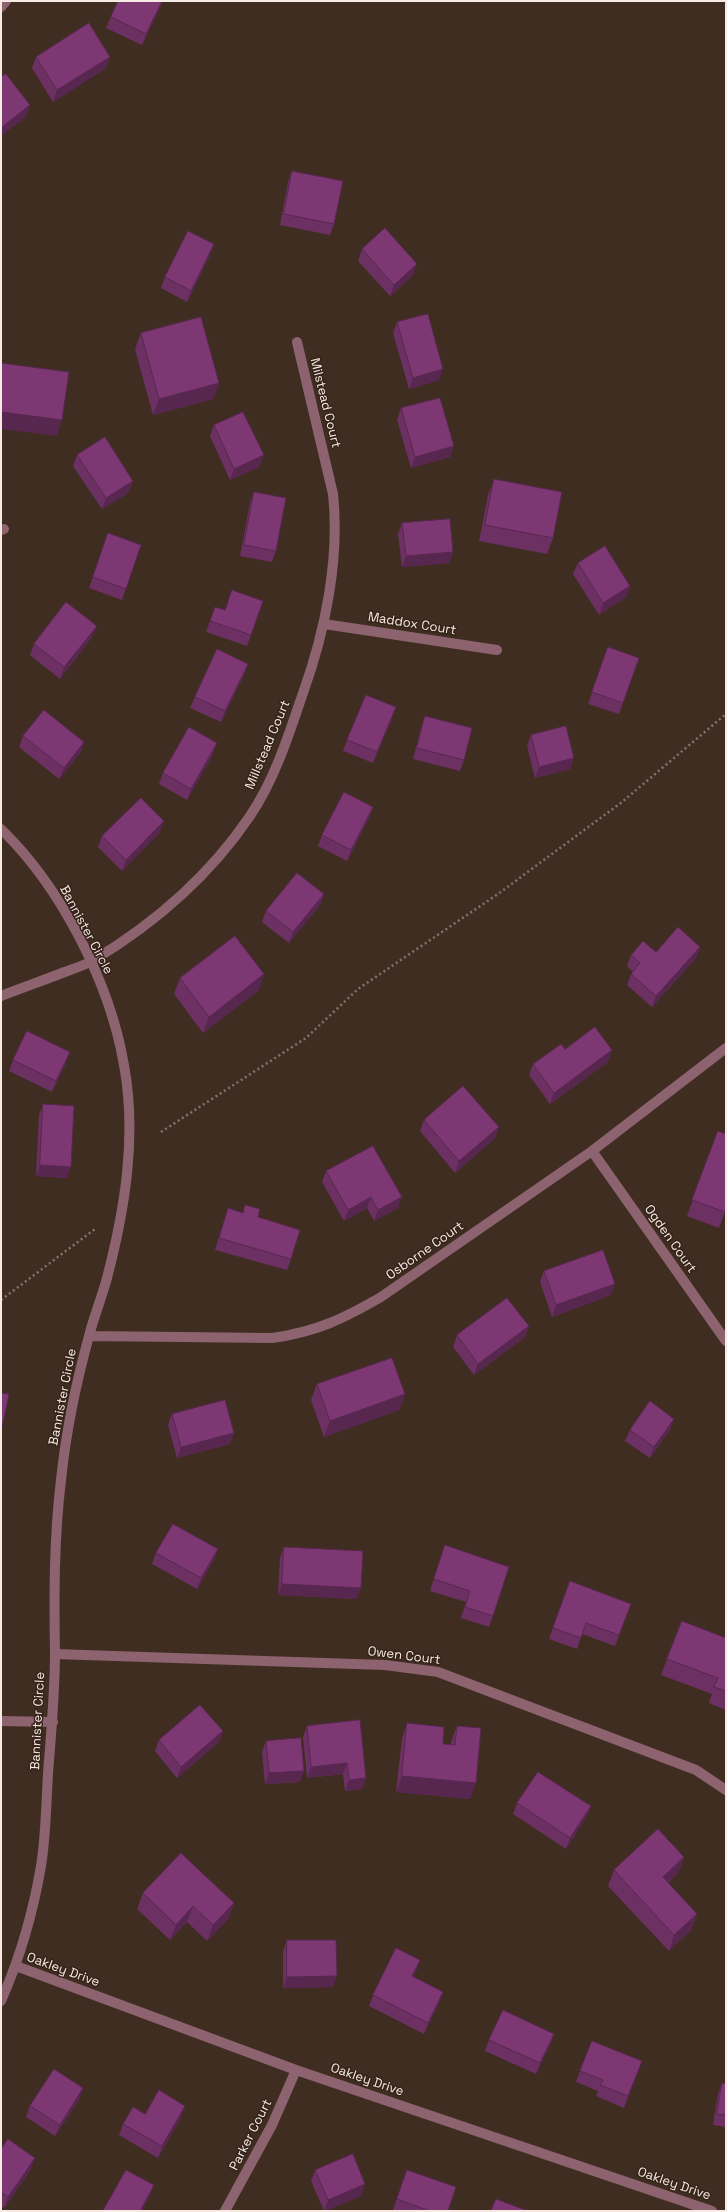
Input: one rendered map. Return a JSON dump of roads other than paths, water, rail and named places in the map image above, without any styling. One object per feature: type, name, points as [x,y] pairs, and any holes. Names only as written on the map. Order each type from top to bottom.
[{"type":"street","points":[[1,7],[6,1]]},
{"type":"street","name":"Milstead Court","points":[[297,342],[328,469]]},
{"type":"street","name":"Millstead Court","points":[[1,996],[91,962],[143,926],[177,899],[214,862],[251,815],[272,774],[296,714],[312,670],[324,624],[336,518],[328,469]]},
{"type":"street","name":"Maddox Court","points":[[324,624],[497,650]]},
{"type":"street","name":"Bannister Circle","points":[[1,829],[44,880],[91,962],[113,1016],[125,1066],[129,1116],[128,1168],[121,1220],[107,1280],[89,1336],[78,1382],[61,1479],[53,1597],[55,1654],[53,1722],[41,1866],[29,1922],[16,1966],[1,2001]]},
{"type":"street","name":"Osborne Court","points":[[89,1336],[164,1335],[272,1338],[300,1334],[347,1317],[381,1297],[592,1151],[726,1048]]},
{"type":"street","name":"Ogden Court","points":[[592,1151],[726,1341]]},
{"type":"street","name":"Owen Court","points":[[55,1654],[386,1665],[438,1672],[696,1770],[726,1790]]},
{"type":"street","points":[[1,1721],[53,1722]]},
{"type":"street","name":"Oakley Drive","points":[[16,1966],[296,2070],[712,2211]]},
{"type":"street","name":"Parker Court","points":[[225,2211],[272,2125],[296,2070]]}]
